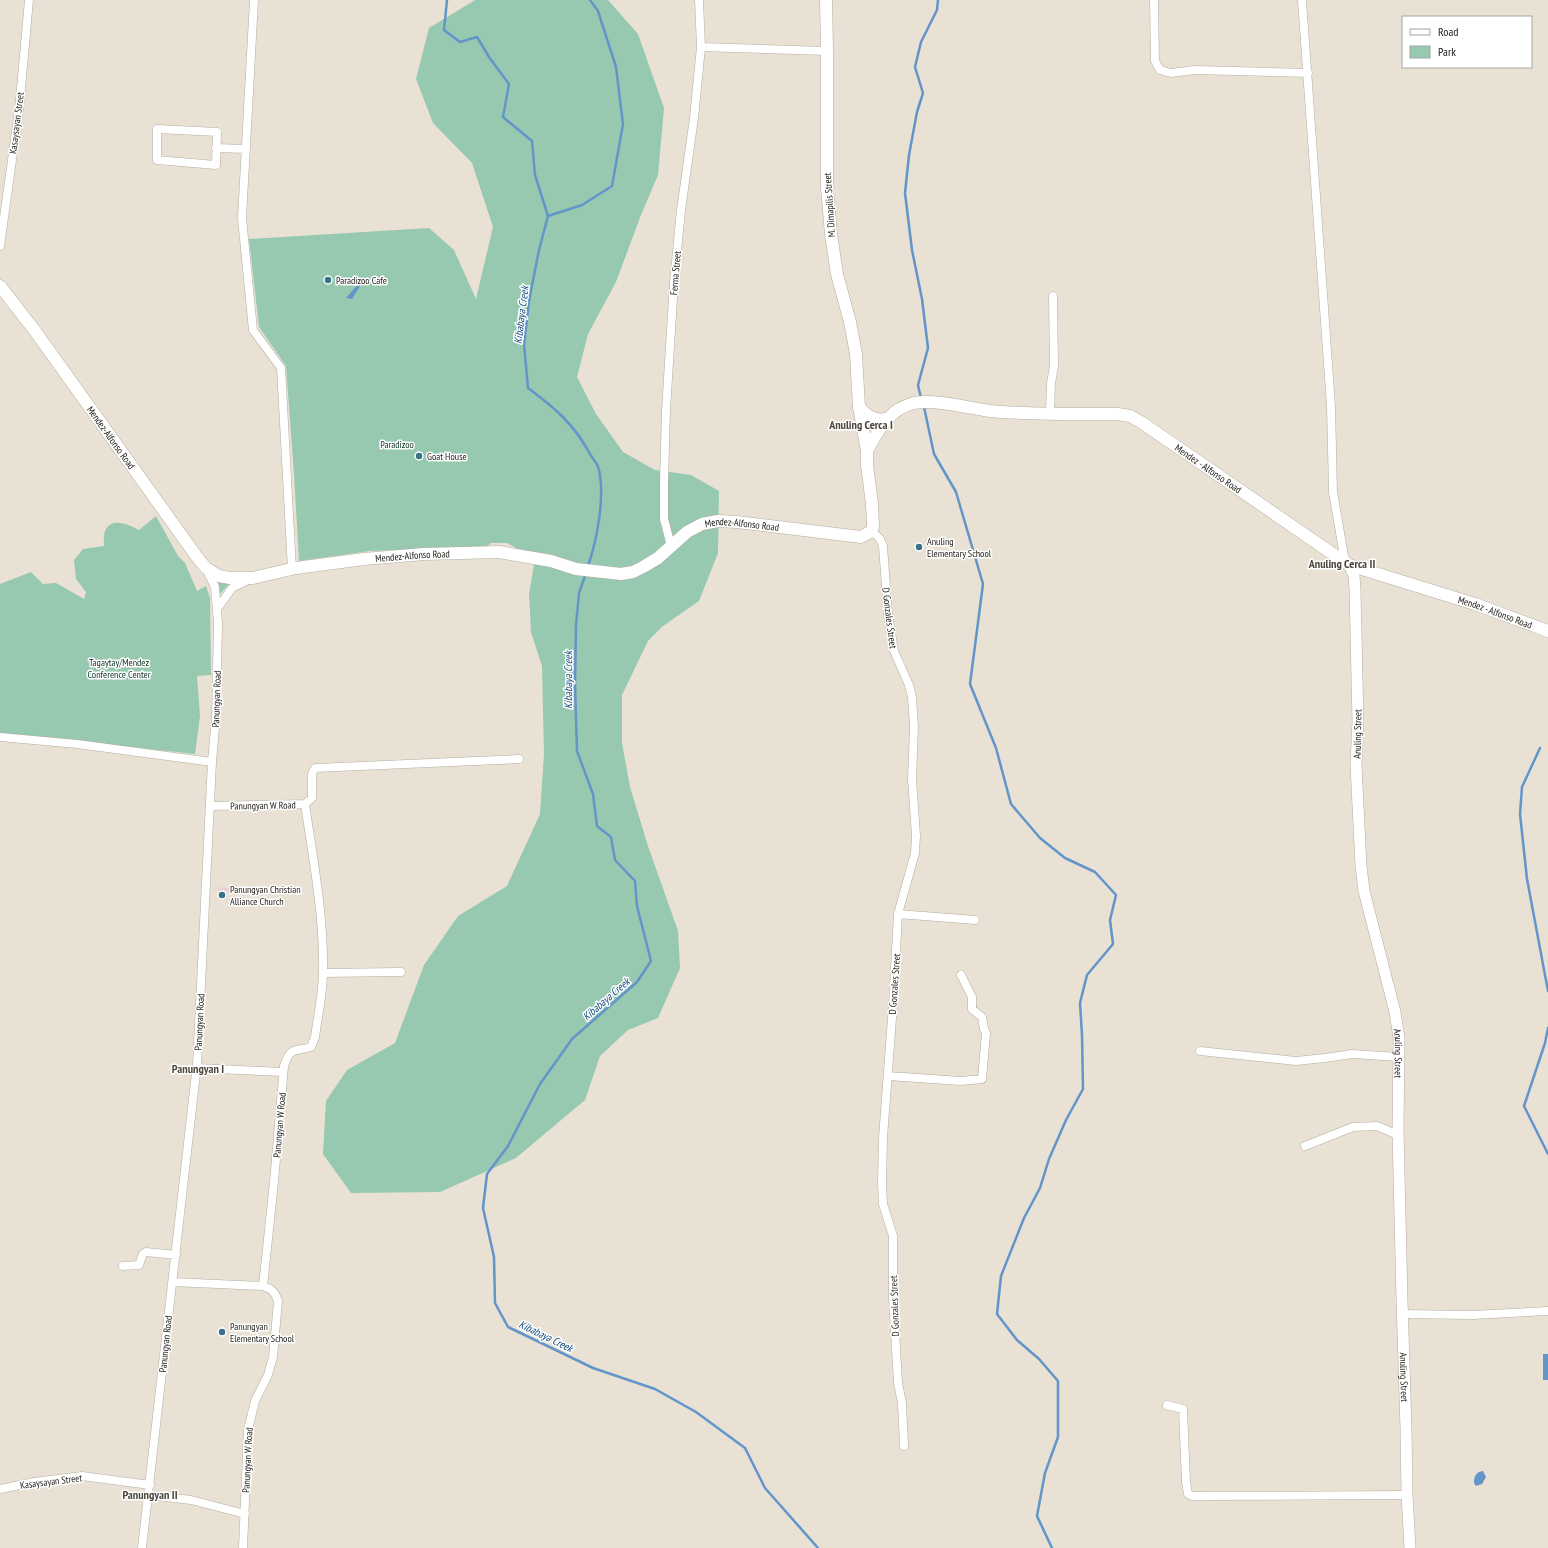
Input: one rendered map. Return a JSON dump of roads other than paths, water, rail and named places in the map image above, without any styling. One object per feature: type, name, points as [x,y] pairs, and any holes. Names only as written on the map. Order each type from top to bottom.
[{"type":"main road","name":"M. Dimapilis Street","points":[[826,0],[827,188],[831,234],[837,274],[850,322],[856,354],[859,407],[867,451]]},
{"type":"main road","name":"Mendez-Alfonso Road","points":[[0,286],[35,331],[206,568],[219,576],[253,578],[292,569],[364,558],[424,554],[499,552],[551,561],[576,569],[621,574],[633,572],[658,558],[687,532],[702,524],[718,521],[861,537],[872,531]]},
{"type":"main road","name":"Mendez - Alfonso Road","points":[[867,451],[886,419],[898,410],[914,404],[932,403],[991,411],[1118,414],[1130,416],[1141,422],[1349,565],[1475,604],[1548,631]]},
{"type":"main road","points":[[859,407],[869,417],[879,420],[886,419]]},
{"type":"main road","points":[[867,451],[867,465],[873,516],[872,531]]},
{"type":"street","name":"Kasaysayan Street","points":[[0,246],[19,110],[29,0]]},
{"type":"street","points":[[254,0],[242,218],[254,330],[280,368],[292,569]]},
{"type":"street","name":"Ferma Street","points":[[671,546],[664,520],[664,482],[674,282],[681,210],[694,118],[701,47],[699,0]]},
{"type":"street","points":[[1154,0],[1154,61],[1160,70],[1171,73],[1195,70],[1308,72]]},
{"type":"street","points":[[1302,0],[1331,406],[1333,492],[1344,556],[1349,565]]},
{"type":"street","points":[[701,47],[827,51]]},
{"type":"street","points":[[157,129],[217,132],[216,148],[216,164],[157,160],[157,129]]},
{"type":"street","points":[[216,148],[246,149]]},
{"type":"street","points":[[1050,413],[1051,383],[1054,366],[1053,296]]},
{"type":"street","name":"D Gonzales Street","points":[[872,531],[880,539],[884,546],[888,614],[894,651],[909,685],[913,711],[913,802],[916,836],[915,853],[898,914],[883,1138],[882,1184],[883,1204],[893,1236],[893,1297],[898,1383],[902,1403],[904,1446]]},
{"type":"street","name":"Anuling Street","points":[[1349,565],[1354,576],[1355,589],[1358,722],[1356,765],[1361,866],[1364,891],[1395,1012],[1399,1038],[1398,1135],[1407,1495],[1410,1548]]},
{"type":"street","name":"Panungyan Road","points":[[142,1548],[196,1068],[216,710],[217,609],[215,587],[206,568]]},
{"type":"street","points":[[217,609],[232,588],[253,578]]},
{"type":"street","points":[[0,737],[77,744],[212,762]]},
{"type":"street","points":[[305,804],[312,798],[312,774],[315,768],[519,758]]},
{"type":"street","name":"Panungyan W Road","points":[[210,806],[305,804],[319,898],[323,946],[322,991],[314,1043],[311,1047],[295,1050],[290,1053],[283,1072],[274,1182],[263,1286],[273,1290],[276,1294],[278,1310],[273,1357],[268,1375],[255,1401],[248,1430],[243,1548]]},
{"type":"street","points":[[898,914],[974,920]]},
{"type":"street","points":[[323,973],[400,972]]},
{"type":"street","points":[[888,1076],[961,1081],[982,1079],[986,1033],[982,1017],[972,1009],[972,998],[960,975]]},
{"type":"street","points":[[1200,1052],[1296,1061],[1352,1054],[1399,1057]]},
{"type":"street","points":[[196,1068],[283,1072]]},
{"type":"street","points":[[1305,1146],[1353,1127],[1377,1126],[1398,1135]]},
{"type":"street","points":[[123,1266],[139,1265],[143,1254],[146,1252],[176,1255]]},
{"type":"street","points":[[173,1282],[263,1286]]},
{"type":"street","points":[[1402,1314],[1472,1314],[1548,1311]]},
{"type":"street","points":[[1167,1404],[1183,1409],[1186,1482],[1188,1494],[1192,1496],[1407,1495]]},
{"type":"street","name":"Kasaysayan Street","points":[[0,1489],[34,1482],[82,1476],[150,1485]]},
{"type":"street","points":[[148,1495],[191,1500],[245,1514]]},
{"type":"water","points":[[359,283],[360,286],[352,299],[346,298]]},
{"type":"water","points":[[1543,1354],[1548,1354],[1548,1380],[1543,1380]]},
{"type":"water","points":[[1483,1471],[1486,1477],[1482,1484],[1476,1486],[1474,1483],[1475,1476],[1477,1473]]},
{"type":"waterway","name":"Kibabaya Creek","points":[[447,0],[444,30],[460,42],[477,37],[489,57],[509,84],[503,117],[532,141],[535,175],[548,216],[539,250],[529,301],[524,344],[528,388],[563,417],[584,443],[597,464],[601,481],[601,505],[597,531],[588,566]]},
{"type":"waterway","name":"Kibabaya Creek","points":[[548,216],[582,205],[612,186],[623,124],[616,67],[598,11],[590,0]]},
{"type":"waterway","points":[[921,398],[918,385],[928,348],[922,299],[912,250],[905,193],[909,155],[917,112],[923,93],[915,67],[921,42],[937,10],[938,0]]},
{"type":"waterway","points":[[924,407],[934,454],[956,492],[983,584],[970,684],[996,748],[1011,804],[1040,838],[1065,858],[1095,872],[1116,895],[1110,920],[1113,944],[1087,975],[1080,1003],[1083,1089],[1066,1120],[1049,1159],[1040,1188],[1024,1218],[1001,1276],[997,1314],[1017,1340],[1039,1359],[1058,1381],[1058,1437],[1045,1473],[1037,1516],[1052,1548]]},
{"type":"waterway","name":"Kibabaya Creek","points":[[586,573],[579,593],[576,625],[575,684],[577,751],[593,794],[597,826],[611,837],[615,860],[635,881],[637,906],[651,961],[637,982],[572,1039],[540,1084],[508,1146],[487,1174],[483,1208],[494,1257],[495,1303],[508,1327],[593,1368],[655,1389],[696,1412],[745,1448],[765,1488],[818,1548]]},
{"type":"waterway","points":[[1540,748],[1522,787],[1520,814],[1527,879],[1548,991]]},
{"type":"waterway","points":[[1548,1028],[1545,1043],[1524,1106],[1548,1154]]},
{"type":"place","name":"Paradizoo Cafe","points":[[328,280]]},
{"type":"place","name":"Goat House","points":[[419,456]]},
{"type":"place","name":"Anuling Elementary School","points":[[919,547]]},
{"type":"place","name":"Panungyan Christian Alliance Church","points":[[222,895]]},
{"type":"place","name":"Panungyan Elementary School","points":[[222,1332]]},
{"type":"district","name":"Anuling Cerca I","points":[[861,425]]},
{"type":"district","name":"Anuling Cerca II","points":[[1342,564]]},
{"type":"district","name":"Panungyan I","points":[[198,1069]]},
{"type":"district","name":"Panungyan II","points":[[150,1495]]},
{"type":"park label","name":"Paradizoo","points":[[397,444]]},
{"type":"park label","name":"Tagaytay/Mendez Conference Center","points":[[119,668]]}]
